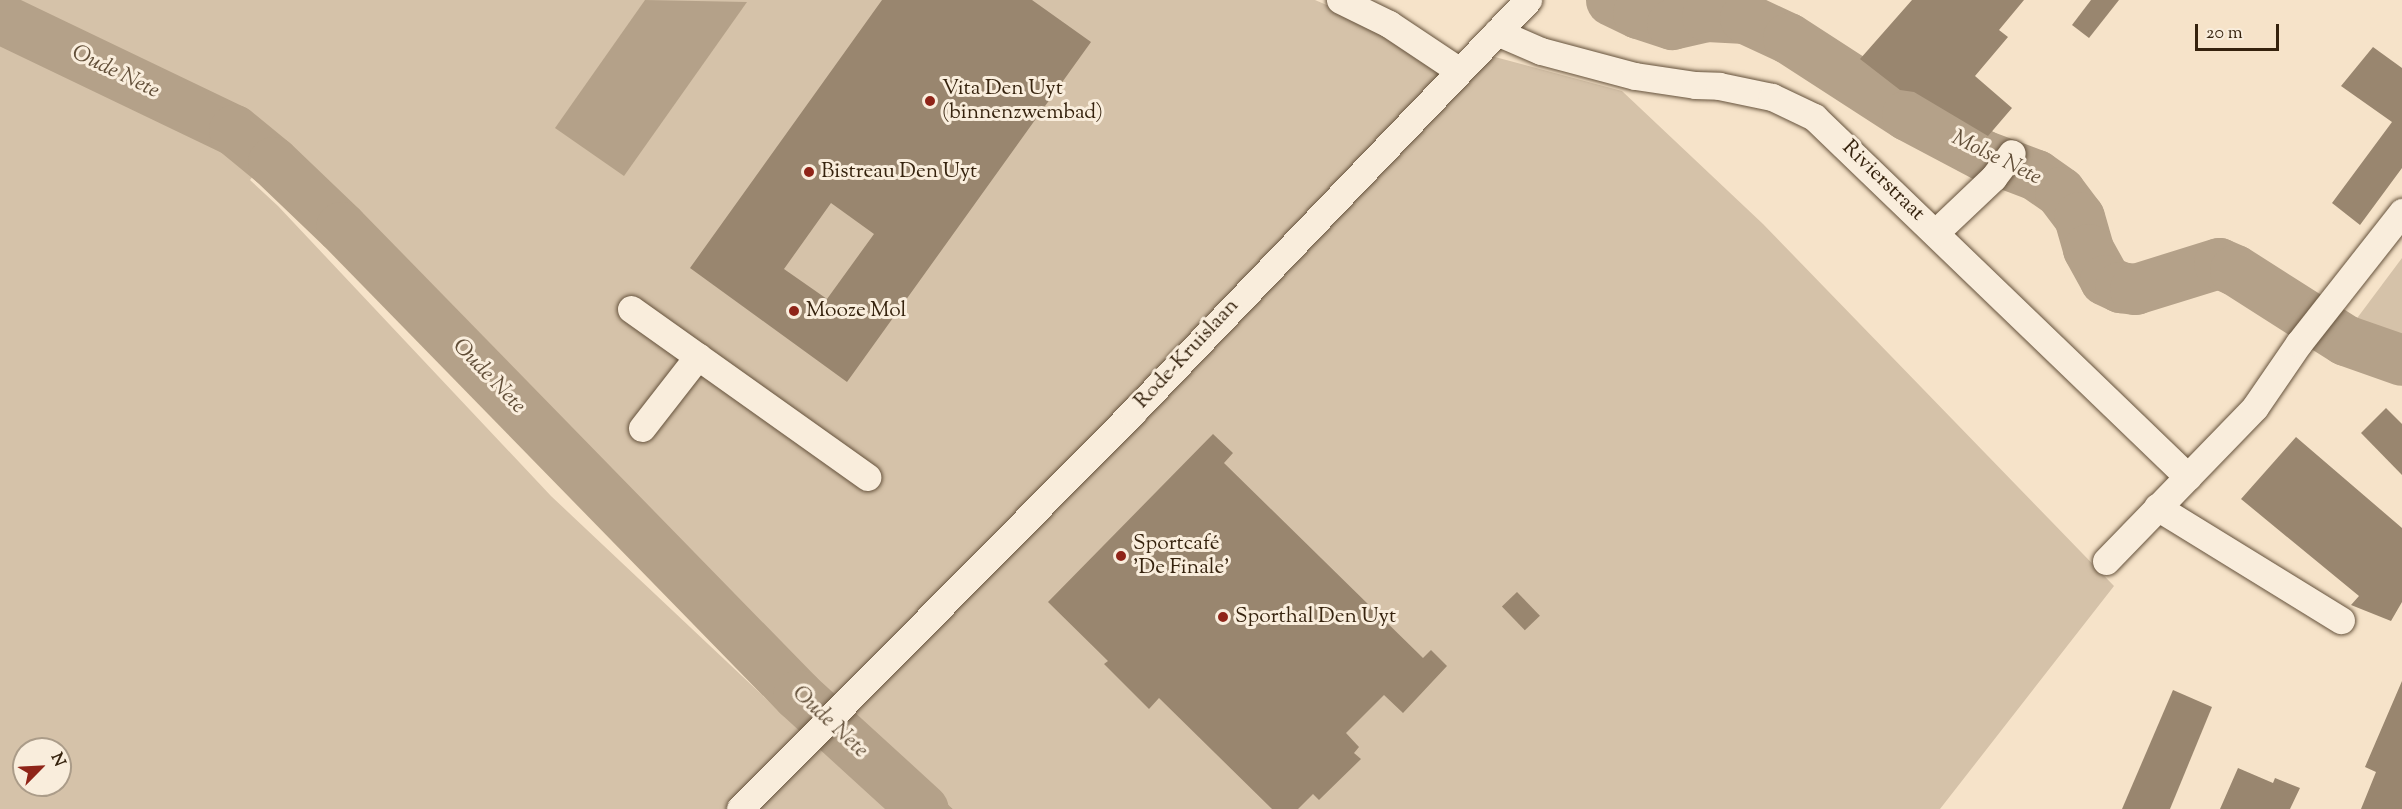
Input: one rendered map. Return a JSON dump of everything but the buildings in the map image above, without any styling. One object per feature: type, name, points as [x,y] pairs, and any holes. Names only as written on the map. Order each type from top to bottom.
[{"type":"street","points":[[1340,0],[1389,24],[1458,70]]},
{"type":"street","name":"Rode-Kruislaan","points":[[740,809],[1133,412],[1458,70],[1528,0]]},
{"type":"street","name":"Rivierstraat","points":[[1497,32],[1541,51],[1635,76],[1695,86],[1719,86],[1772,97],[1814,117],[2188,477]]},
{"type":"street","points":[[1936,232],[1993,178],[2012,153]]},
{"type":"street","points":[[2106,561],[2255,407],[2306,336],[2402,212]]},
{"type":"street","points":[[631,309],[867,477]]},
{"type":"street","points":[[642,428],[698,356]]},
{"type":"street","points":[[2157,507],[2341,620]]},
{"type":"shaded area","points":[[5,0],[1315,0],[1357,18],[1437,67],[1495,57],[1622,91],[1763,224],[2114,586],[1940,809],[953,809],[858,722],[433,292],[276,140],[159,75]]},
{"type":"shaded area","points":[[645,0],[747,2],[624,176],[555,128]]},
{"type":"shaded area","points":[[0,34],[200,127],[261,166],[250,180],[278,206],[551,496],[796,727],[838,748],[907,809],[0,809]]},
{"type":"shaded area","points":[[2402,258],[2402,350],[2349,329]]},
{"type":"shaded area","points":[[858,722],[953,809],[907,809],[838,748]]},
{"type":"waterway","name":"Molse Nete","points":[[1611,0],[1638,13],[1672,24],[1707,16],[1745,18],[1788,38],[1907,115],[1983,155],[2036,175],[2060,192],[2079,217],[2088,249],[2105,280],[2120,287],[2135,289],[2219,263],[2235,270],[2345,340],[2402,360]]},
{"type":"waterway","name":"Oude Nete","points":[[0,18],[234,130],[273,162],[341,227],[798,695],[923,809]]},
{"type":"place","name":"Vita Den Uyt (binnenzwembad)","points":[[930,101]]},
{"type":"place","name":"Bistreau Den Uyt","points":[[809,172]]},
{"type":"place","name":"Mooze Mol","points":[[794,311]]},
{"type":"place","name":"Sportcafé 'De Finale'","points":[[1121,556]]},
{"type":"place","name":"Sporthal Den Uyt","points":[[1223,617]]}]
